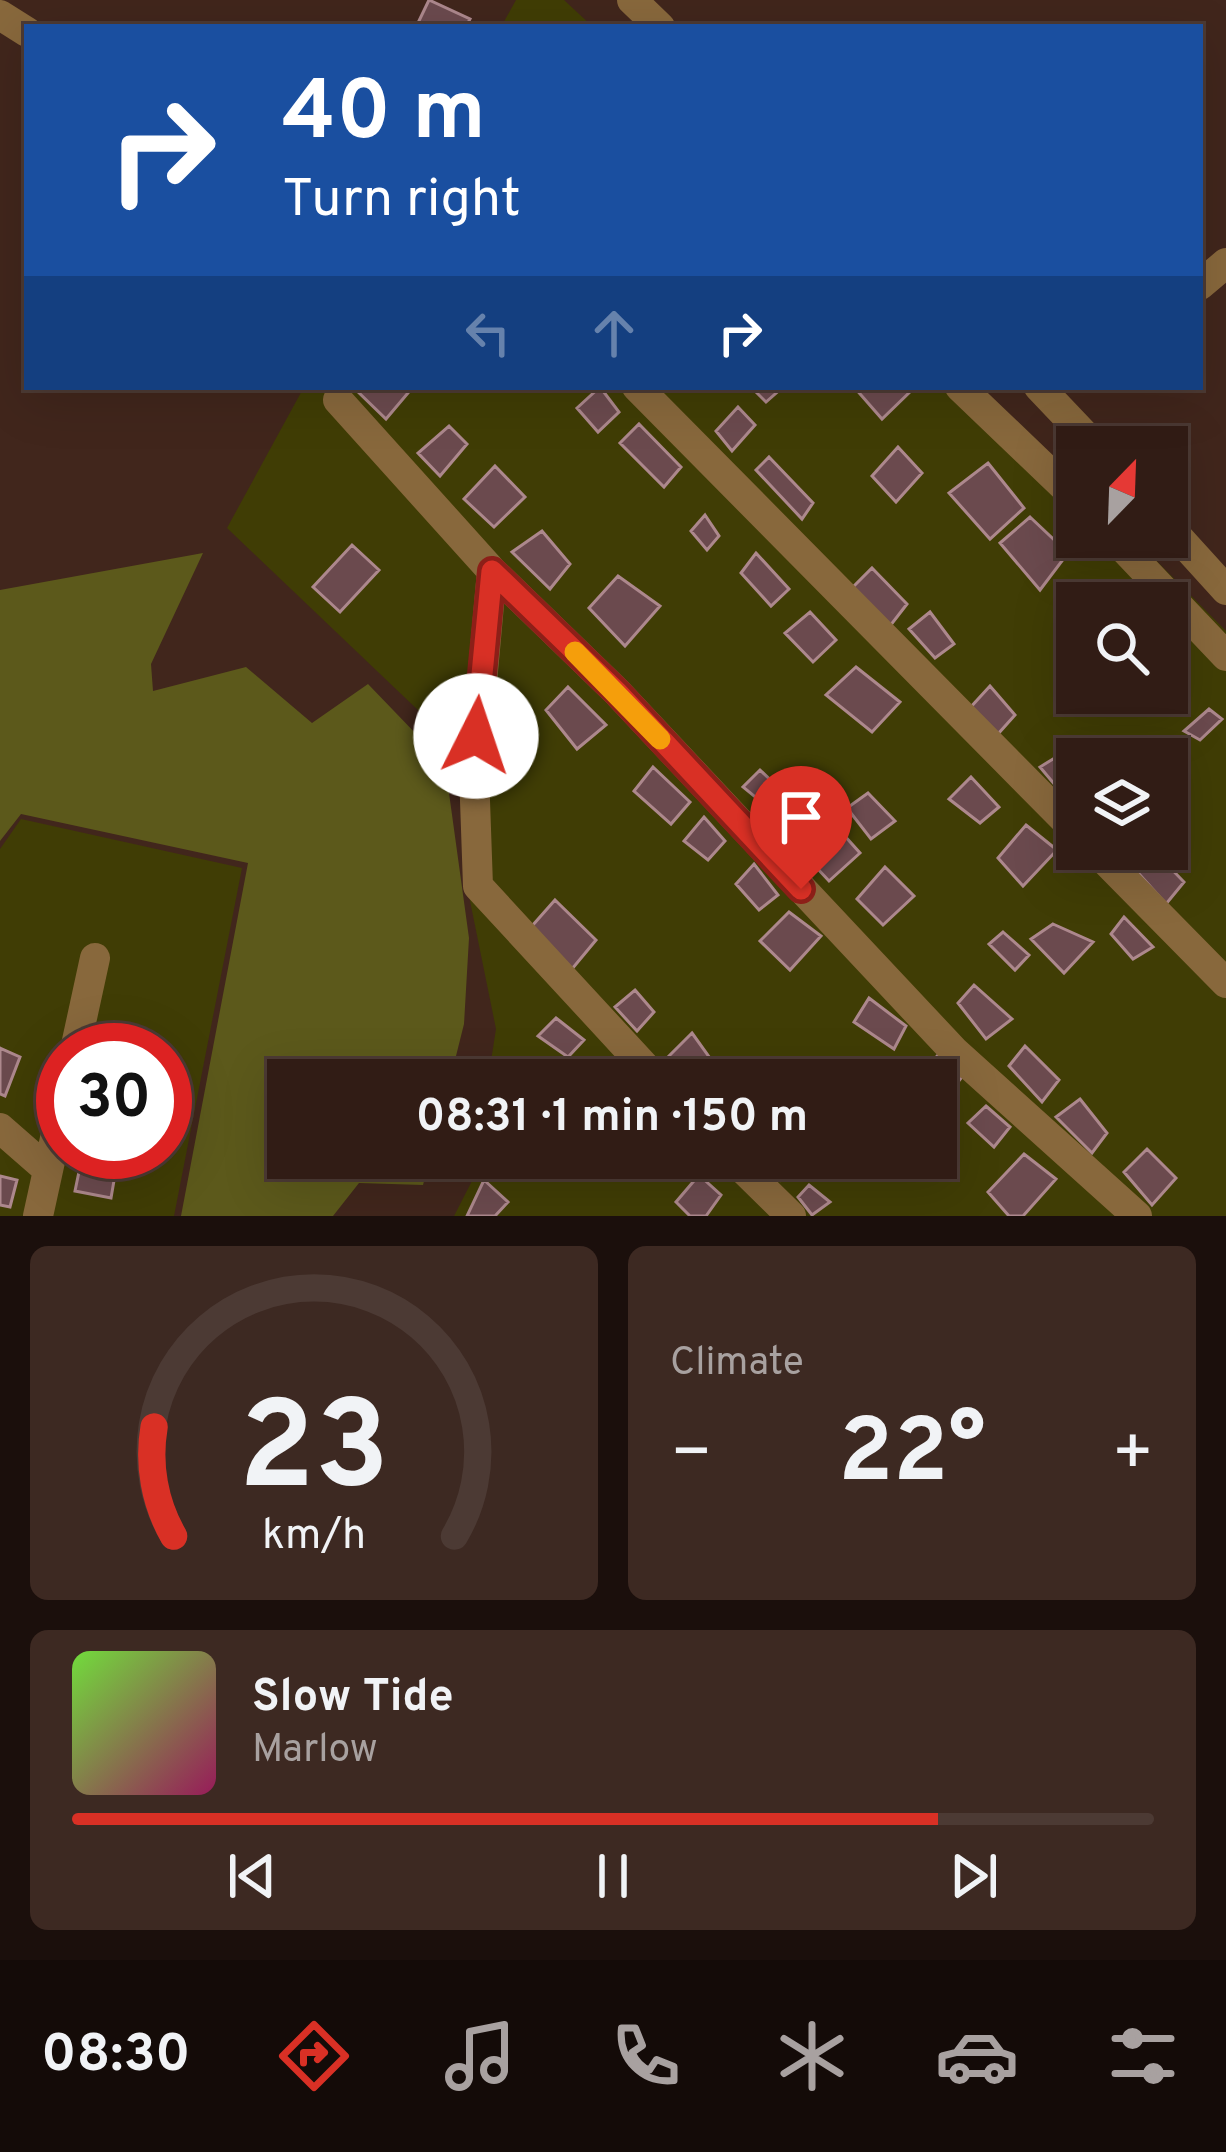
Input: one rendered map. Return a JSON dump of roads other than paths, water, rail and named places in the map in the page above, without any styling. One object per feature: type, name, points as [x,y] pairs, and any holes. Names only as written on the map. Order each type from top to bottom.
[{"type":"street","points":[[632,0],[657,24]]},
{"type":"street","points":[[641,390],[1056,811]]},
{"type":"street","points":[[963,390],[1056,479]]},
{"type":"street","points":[[1060,394],[1082,426]]},
{"type":"street","points":[[338,400],[492,571],[617,692],[955,1052],[1136,1216]]},
{"type":"street","points":[[1188,548],[1226,590]]},
{"type":"street","points":[[1133,558],[1226,656]]},
{"type":"street","points":[[492,571],[474,772],[478,886],[638,1059]]},
{"type":"street","points":[[1115,870],[1226,982]]},
{"type":"street","points":[[80,1023],[95,958]]},
{"type":"street","points":[[0,1128],[36,1160]]},
{"type":"street","points":[[38,1216],[46,1179]]},
{"type":"street","points":[[753,1179],[791,1216]]}]
